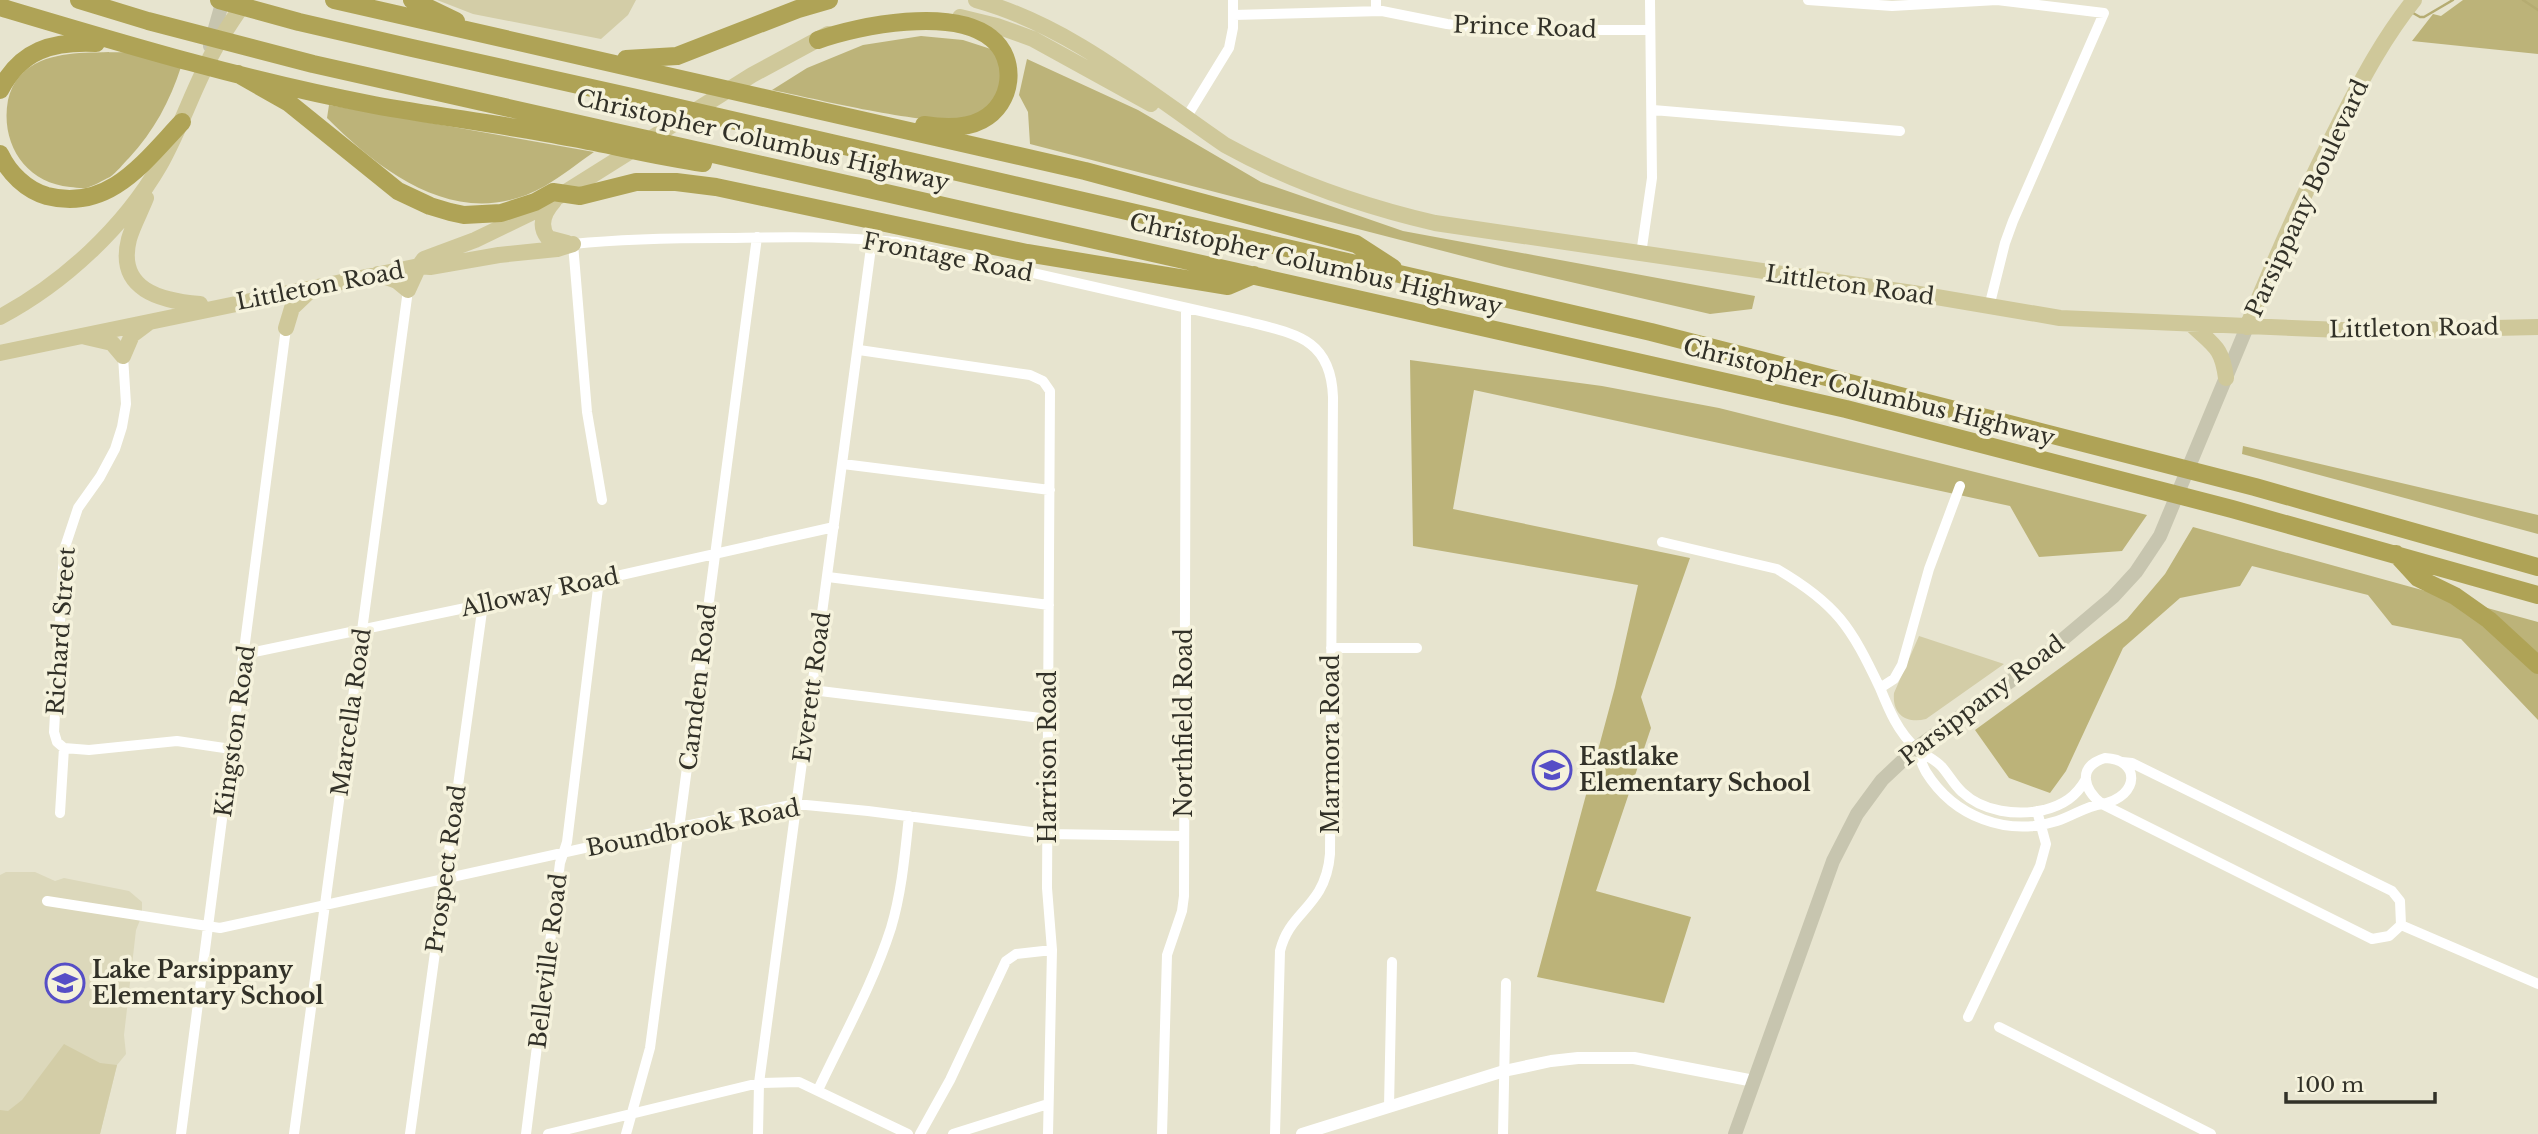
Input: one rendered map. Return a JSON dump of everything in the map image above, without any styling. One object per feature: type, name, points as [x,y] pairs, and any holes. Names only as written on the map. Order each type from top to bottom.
[{"type":"highway","name":"Christopher Columbus Highway","points":[[79,0],[291,59],[1846,410],[2130,482],[2538,595]]},
{"type":"highway","name":"Christopher Columbus Highway","points":[[221,0],[399,46],[632,97],[1651,332],[2255,487],[2538,567]]},
{"type":"highway","points":[[334,0],[1085,171],[1356,244],[1405,275]]},
{"type":"highway","points":[[412,0],[488,35]]},
{"type":"highway","points":[[594,59],[661,59],[677,56],[798,9],[829,0]]},
{"type":"highway","points":[[0,7],[152,53],[374,105],[573,138],[664,158],[812,177]]},
{"type":"highway","points":[[762,97],[934,127],[960,126],[981,120],[993,112],[1001,103],[1007,87],[1009,71],[1003,51],[992,38],[970,27],[904,22],[837,33],[818,40]]},
{"type":"highway","points":[[0,90],[15,66],[50,46],[77,42],[97,43],[152,53]]},
{"type":"highway","points":[[237,75],[289,103],[376,176],[398,191],[430,206],[464,215],[501,213],[535,202],[553,192],[559,196],[580,196],[636,182],[686,183],[1027,253],[1228,286],[1254,275]]},
{"type":"highway","points":[[0,154],[16,178],[38,193],[55,198],[86,199],[109,190],[122,181],[181,122]]},
{"type":"highway","points":[[2396,554],[2418,578],[2455,596],[2489,620],[2538,665]]},
{"type":"main road","points":[[198,85],[221,0]]},
{"type":"main road","points":[[221,306],[174,302],[154,296],[138,284],[128,266],[129,237],[216,46],[246,0]]},
{"type":"main road","name":"Littleton Road","points":[[976,0],[1018,13],[1068,37],[1225,145],[1270,168],[1327,191],[1397,214],[1468,229],[1913,293],[2060,318],[2365,331],[2538,327]]},
{"type":"main road","name":"Parsippany Boulevard","points":[[2247,327],[2319,161],[2367,69],[2414,0]]},
{"type":"main road","name":"Littleton Road","points":[[0,353],[419,266],[424,259],[475,240],[559,196],[752,75],[836,30],[889,16],[934,14],[978,21],[1034,39],[1138,98],[1186,118]]},
{"type":"main road","points":[[0,317],[59,277],[114,226],[142,193],[169,148]]},
{"type":"main road","points":[[559,196],[544,215],[544,232],[548,238],[573,244]]},
{"type":"main road","points":[[378,274],[397,281],[408,290],[419,266],[430,267],[499,255],[557,249],[573,244]]},
{"type":"main road","points":[[286,328],[292,308],[314,287]]},
{"type":"main road","points":[[254,299],[279,308],[286,318],[286,328]]},
{"type":"main road","points":[[80,336],[112,343],[123,356],[132,335],[152,320]]},
{"type":"main road","points":[[2192,325],[2219,349],[2224,359],[2226,378]]},
{"type":"main road","name":"Parsippany Road","points":[[1735,1134],[1833,861],[1857,814],[1894,767],[1916,748],[2029,668],[2125,585],[2152,551],[2247,327]]},
{"type":"street","points":[[1186,118],[1228,48],[1233,28],[1233,0]]},
{"type":"street","points":[[1376,0],[1376,11]]},
{"type":"street","points":[[1641,254],[1652,178],[1650,0]]},
{"type":"street","points":[[1808,0],[1892,6],[1997,0],[2104,13],[2012,221],[1989,307]]},
{"type":"street","name":"Prince Road","points":[[1233,15],[1376,11],[1495,30],[1650,30]]},
{"type":"street","points":[[1653,110],[1899,131]]},
{"type":"street","name":"Frontage Road","points":[[573,244],[626,239],[757,237],[872,240],[924,247],[1291,333],[1314,345]]},
{"type":"street","name":"Camden Road","points":[[626,1134],[650,1048],[757,237]]},
{"type":"street","name":"Everett Road","points":[[758,1134],[759,1083],[872,240]]},
{"type":"street","points":[[573,244],[587,412],[603,500]]},
{"type":"street","name":"Marcella Road","points":[[294,1134],[408,290]]},
{"type":"street","name":"Northfield Road","points":[[1162,1134],[1167,955],[1182,911],[1184,896],[1186,309]]},
{"type":"street","name":"Kingston Road","points":[[181,1134],[231,749],[246,654],[286,328]]},
{"type":"street","name":"Marmora Road","points":[[1275,1134],[1280,951],[1292,923],[1320,890],[1331,854],[1332,379],[1324,359],[1314,345]]},
{"type":"street","name":"Harrison Road","points":[[859,350],[1030,375],[1043,381],[1050,391],[1047,888],[1052,950],[1048,1134]]},
{"type":"street","name":"Richard Street","points":[[60,813],[64,748],[57,742],[54,732],[64,550],[78,508],[100,477],[115,449],[122,427],[126,404],[123,356]]},
{"type":"street","points":[[843,464],[1050,490]]},
{"type":"street","points":[[1880,688],[1894,679],[1902,665],[1929,569],[1960,486]]},
{"type":"street","name":"Alloway Road","points":[[246,654],[600,580],[834,527]]},
{"type":"street","points":[[1662,542],[1777,569],[1823,600],[1842,619],[1857,640],[1897,726],[1916,748],[1941,765],[1962,793],[1981,804],[2009,812],[2037,811],[2068,800],[2080,789],[2090,768],[2099,760],[2110,758],[2132,763],[2392,891],[2400,901],[2401,925],[2389,936],[2372,939],[2102,804],[2088,791],[2086,779]]},
{"type":"street","points":[[828,577],[1049,605]]},
{"type":"street","name":"Belleville Road","points":[[526,1134],[600,580]]},
{"type":"street","name":"Prospect Road","points":[[410,1134],[483,604]]},
{"type":"street","points":[[1331,648],[1417,648]]},
{"type":"street","points":[[813,690],[1049,719]]},
{"type":"street","points":[[64,748],[89,750],[177,741],[231,749]]},
{"type":"street","points":[[1916,748],[1926,772],[1950,801],[1986,822],[2006,825],[2042,825],[2059,821],[2085,808],[2120,799],[2129,790],[2131,778],[2122,762]]},
{"type":"street","name":"Boundbrook Road","points":[[47,901],[220,929],[680,827],[796,804],[1047,834],[1183,836]]},
{"type":"street","points":[[1968,1017],[2040,866],[2046,844],[2037,811]]},
{"type":"street","points":[[818,1090],[880,958],[892,925],[903,871],[909,816]]},
{"type":"street","points":[[2401,925],[2538,984]]},
{"type":"street","points":[[920,1134],[950,1080],[1006,961],[1016,954],[1052,950]]},
{"type":"street","points":[[1389,1107],[1392,962]]},
{"type":"street","points":[[1503,1134],[1506,983]]},
{"type":"street","points":[[1999,1027],[2211,1134]]},
{"type":"street","points":[[1302,1134],[1504,1071],[1578,1058],[1634,1058],[1754,1081]]},
{"type":"street","points":[[548,1134],[759,1083],[799,1082],[908,1134]]},
{"type":"street","points":[[953,1134],[1048,1104]]},
{"type":"shaded area","points":[[437,0],[636,0],[628,15],[601,39],[473,14]]},
{"type":"shaded area","points":[[2463,0],[2538,0],[2538,54],[2412,41],[2433,14],[2441,16]]},
{"type":"shaded area","points":[[921,36],[963,40],[997,51],[1001,71],[1000,91],[991,107],[973,118],[956,121],[933,120],[875,112],[772,90],[807,68],[863,45]]},
{"type":"shaded area","points":[[130,52],[181,67],[160,115],[138,148],[110,177],[86,188],[54,184],[28,169],[12,145],[8,131],[8,100],[12,87],[20,76],[35,64],[51,57]]},
{"type":"shaded area","points":[[1027,59],[1138,110],[1261,182],[1403,231],[1755,296],[1752,309],[1710,314],[1505,267],[1030,144],[1028,112],[1019,95]]},
{"type":"shaded area","points":[[329,105],[594,152],[545,186],[514,199],[484,203],[455,200],[427,191],[374,160],[327,118]]},
{"type":"shaded area","points":[[1410,360],[1602,386],[1719,408],[2147,515],[2122,551],[2039,557],[2010,506],[1474,390],[1453,509],[1690,558],[1641,697],[1651,728],[1596,891],[1691,917],[1664,1003],[1537,977],[1615,687],[1638,585],[1413,546]]},
{"type":"shaded area","points":[[2243,446],[2538,515],[2538,534],[2242,454]]},
{"type":"shaded area","points":[[2193,527],[2538,622],[2538,720],[2461,639],[2392,625],[2368,595],[2252,566],[2240,586],[2180,598],[2123,648],[2066,771],[2050,793],[2009,778],[1975,730],[2127,619],[2165,574]]},
{"type":"shaded area","points":[[1919,636],[2004,664],[1926,719],[1907,719],[1895,707],[1894,693]]},
{"type":"shaded area","name":"Lake Parsippany Elementary School","points":[[6,872],[35,872],[55,881],[64,878],[129,891],[142,902],[142,915],[136,930],[124,1035],[126,1054],[117,1065],[100,1134],[0,1134],[0,875]]},
{"type":"shaded area","points":[[64,1044],[100,1063],[117,1065],[100,1134],[0,1134],[0,1110],[8,1111],[22,1100]]},
{"type":"waterway","points":[[2413,13],[2424,17],[2453,0]]},
{"type":"waterway","points":[[2523,0],[2538,10]]},
{"type":"place","name":"Eastlake Elementary School","points":[[1552,770]]},
{"type":"place","name":"Lake Parsippany Elementary School","points":[[65,983]]}]
